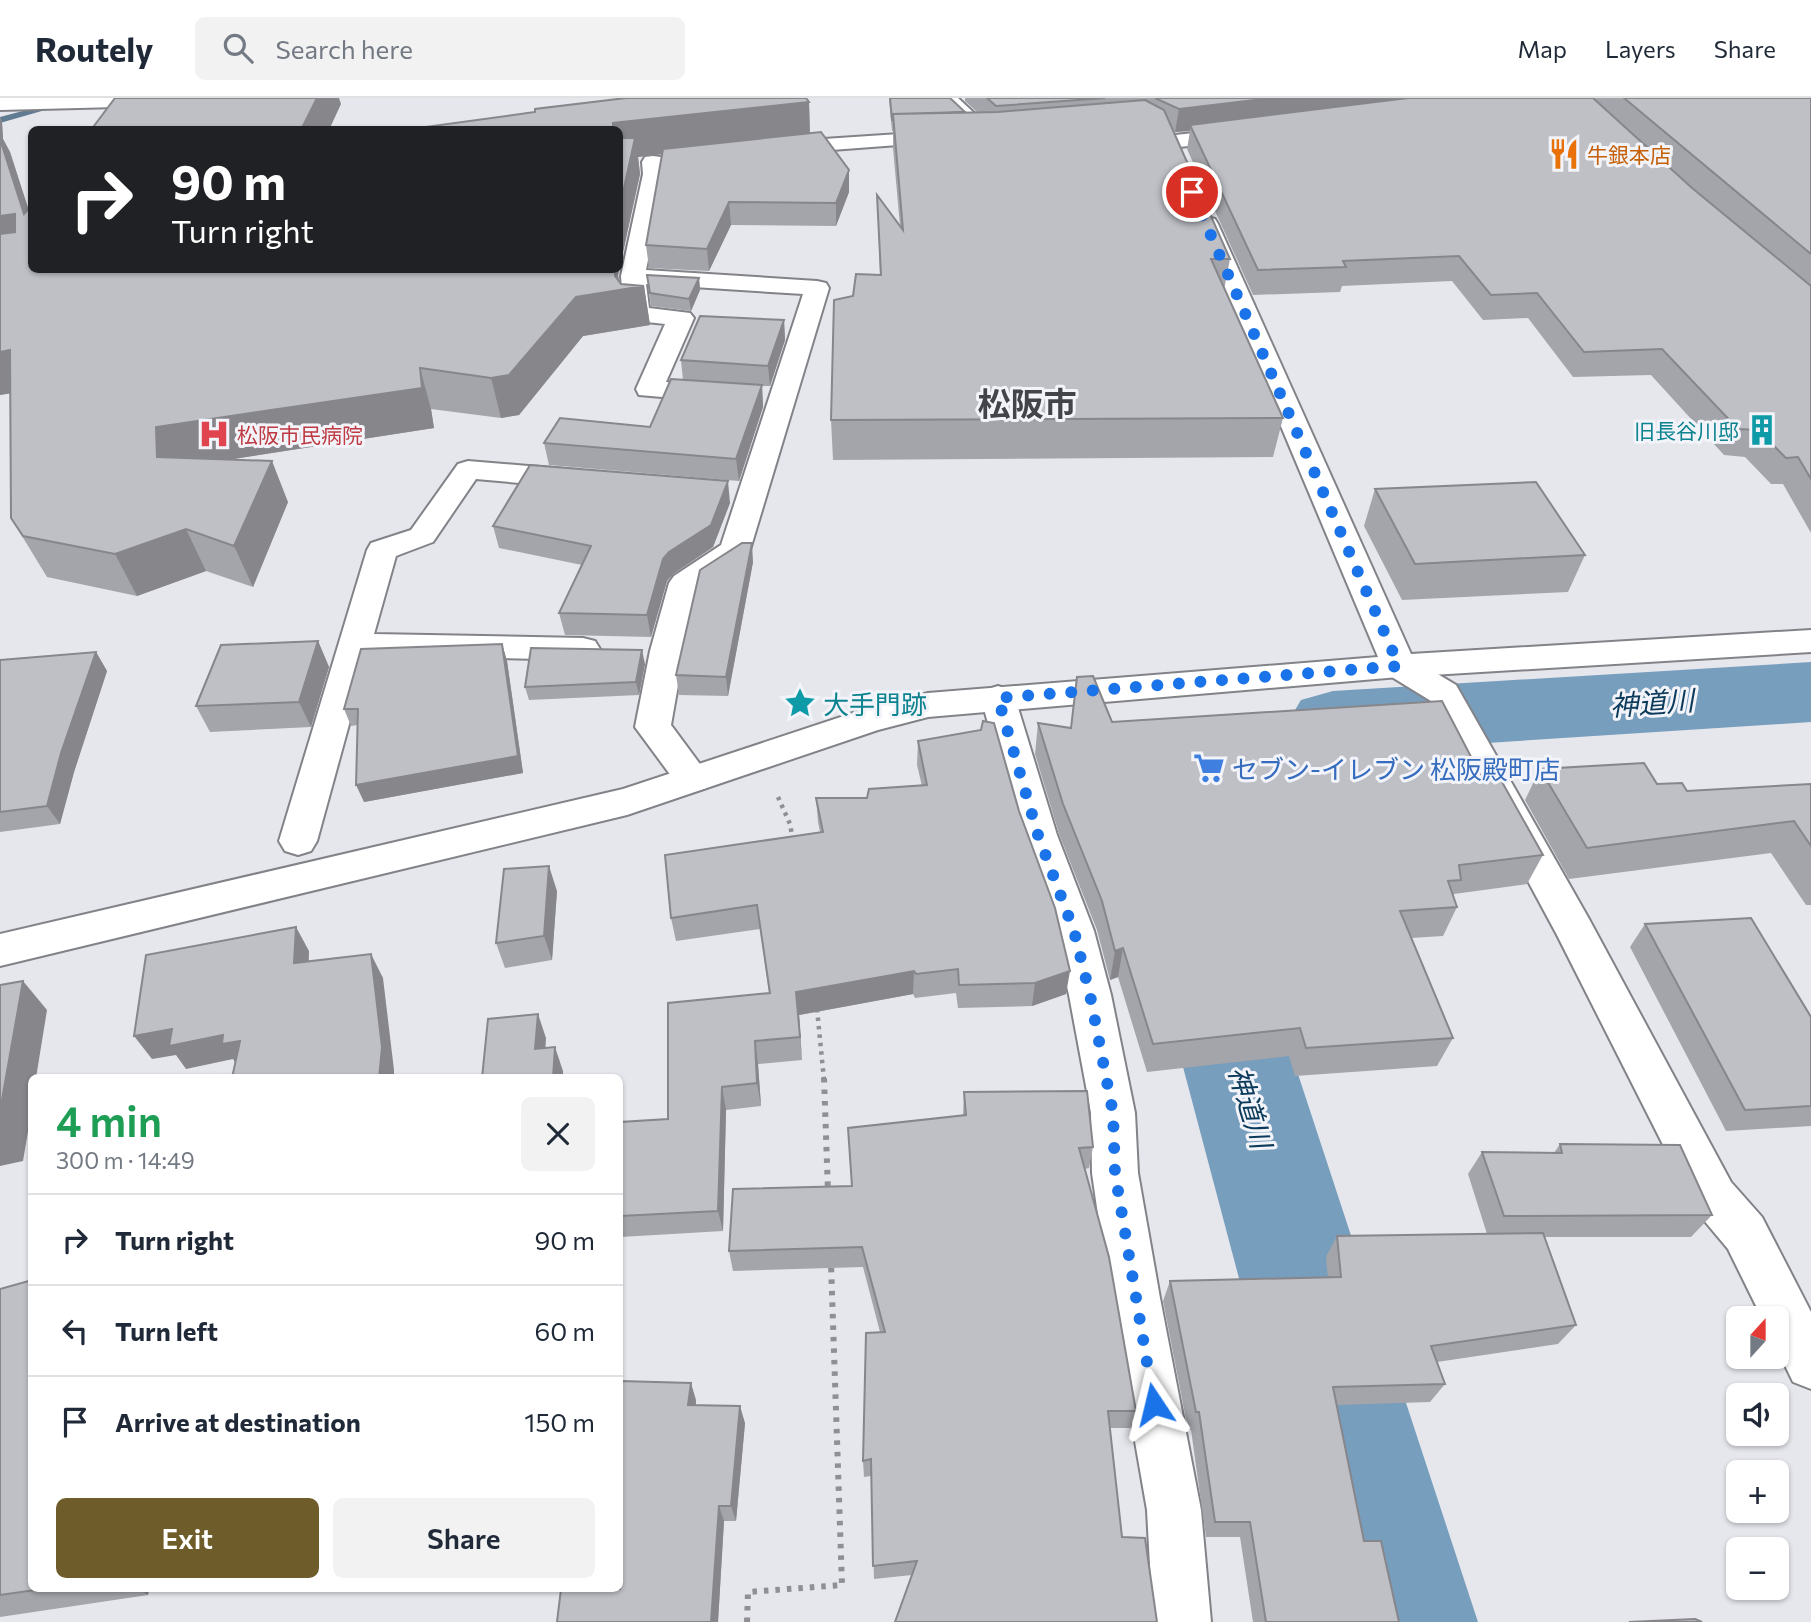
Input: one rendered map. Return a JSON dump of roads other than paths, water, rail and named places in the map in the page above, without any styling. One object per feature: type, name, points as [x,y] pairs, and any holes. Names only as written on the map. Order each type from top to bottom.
[{"type":"street","points":[[0,104],[236,98]]},
{"type":"street","points":[[1104,129],[1145,126],[1171,142],[1182,167]]},
{"type":"street","points":[[1171,142],[1257,132]]},
{"type":"street","points":[[758,150],[927,137],[1010,136]]},
{"type":"street","points":[[654,162],[654,174],[633,276],[637,316],[681,318],[649,389],[760,397]]},
{"type":"street","points":[[1199,206],[1399,666],[1452,710],[1575,930],[1714,1197],[1745,1233],[1811,1364]]},
{"type":"street","points":[[633,276],[817,288],[760,397],[739,493],[735,550],[685,583],[640,651],[653,727],[693,779]]},
{"type":"street","points":[[298,841],[382,550],[422,536],[468,470],[604,482]]},
{"type":"street","points":[[0,950],[628,802],[868,721],[928,705],[1399,666],[1811,641]]},
{"type":"street","points":[[354,644],[640,651]]},
{"type":"street","points":[[998,698],[1038,835],[1074,931],[1090,995],[1113,1113],[1115,1173],[1135,1298],[1174,1510],[1182,1622]]},
{"type":"lane","points":[[950,98],[985,131],[984,137]]},
{"type":"waterway","points":[[0,120],[82,98]]},
{"type":"waterway","name":"神道川","points":[[1333,722],[1811,692]]},
{"type":"waterway","name":"神道川","points":[[1199,931],[1404,1622]]},
{"type":"place","name":"牛銀本店","points":[[1564,154]]},
{"type":"place","name":"旧長谷川邸","points":[[1762,430]]},
{"type":"place","name":"松阪市民病院","points":[[214,434]]},
{"type":"place","name":"大手門跡","points":[[800,703]]},
{"type":"place","name":"セブン-イレブン 松阪殿町店","points":[[1209,768]]},
{"type":"district","name":"松阪市","points":[[1027,402]]}]
